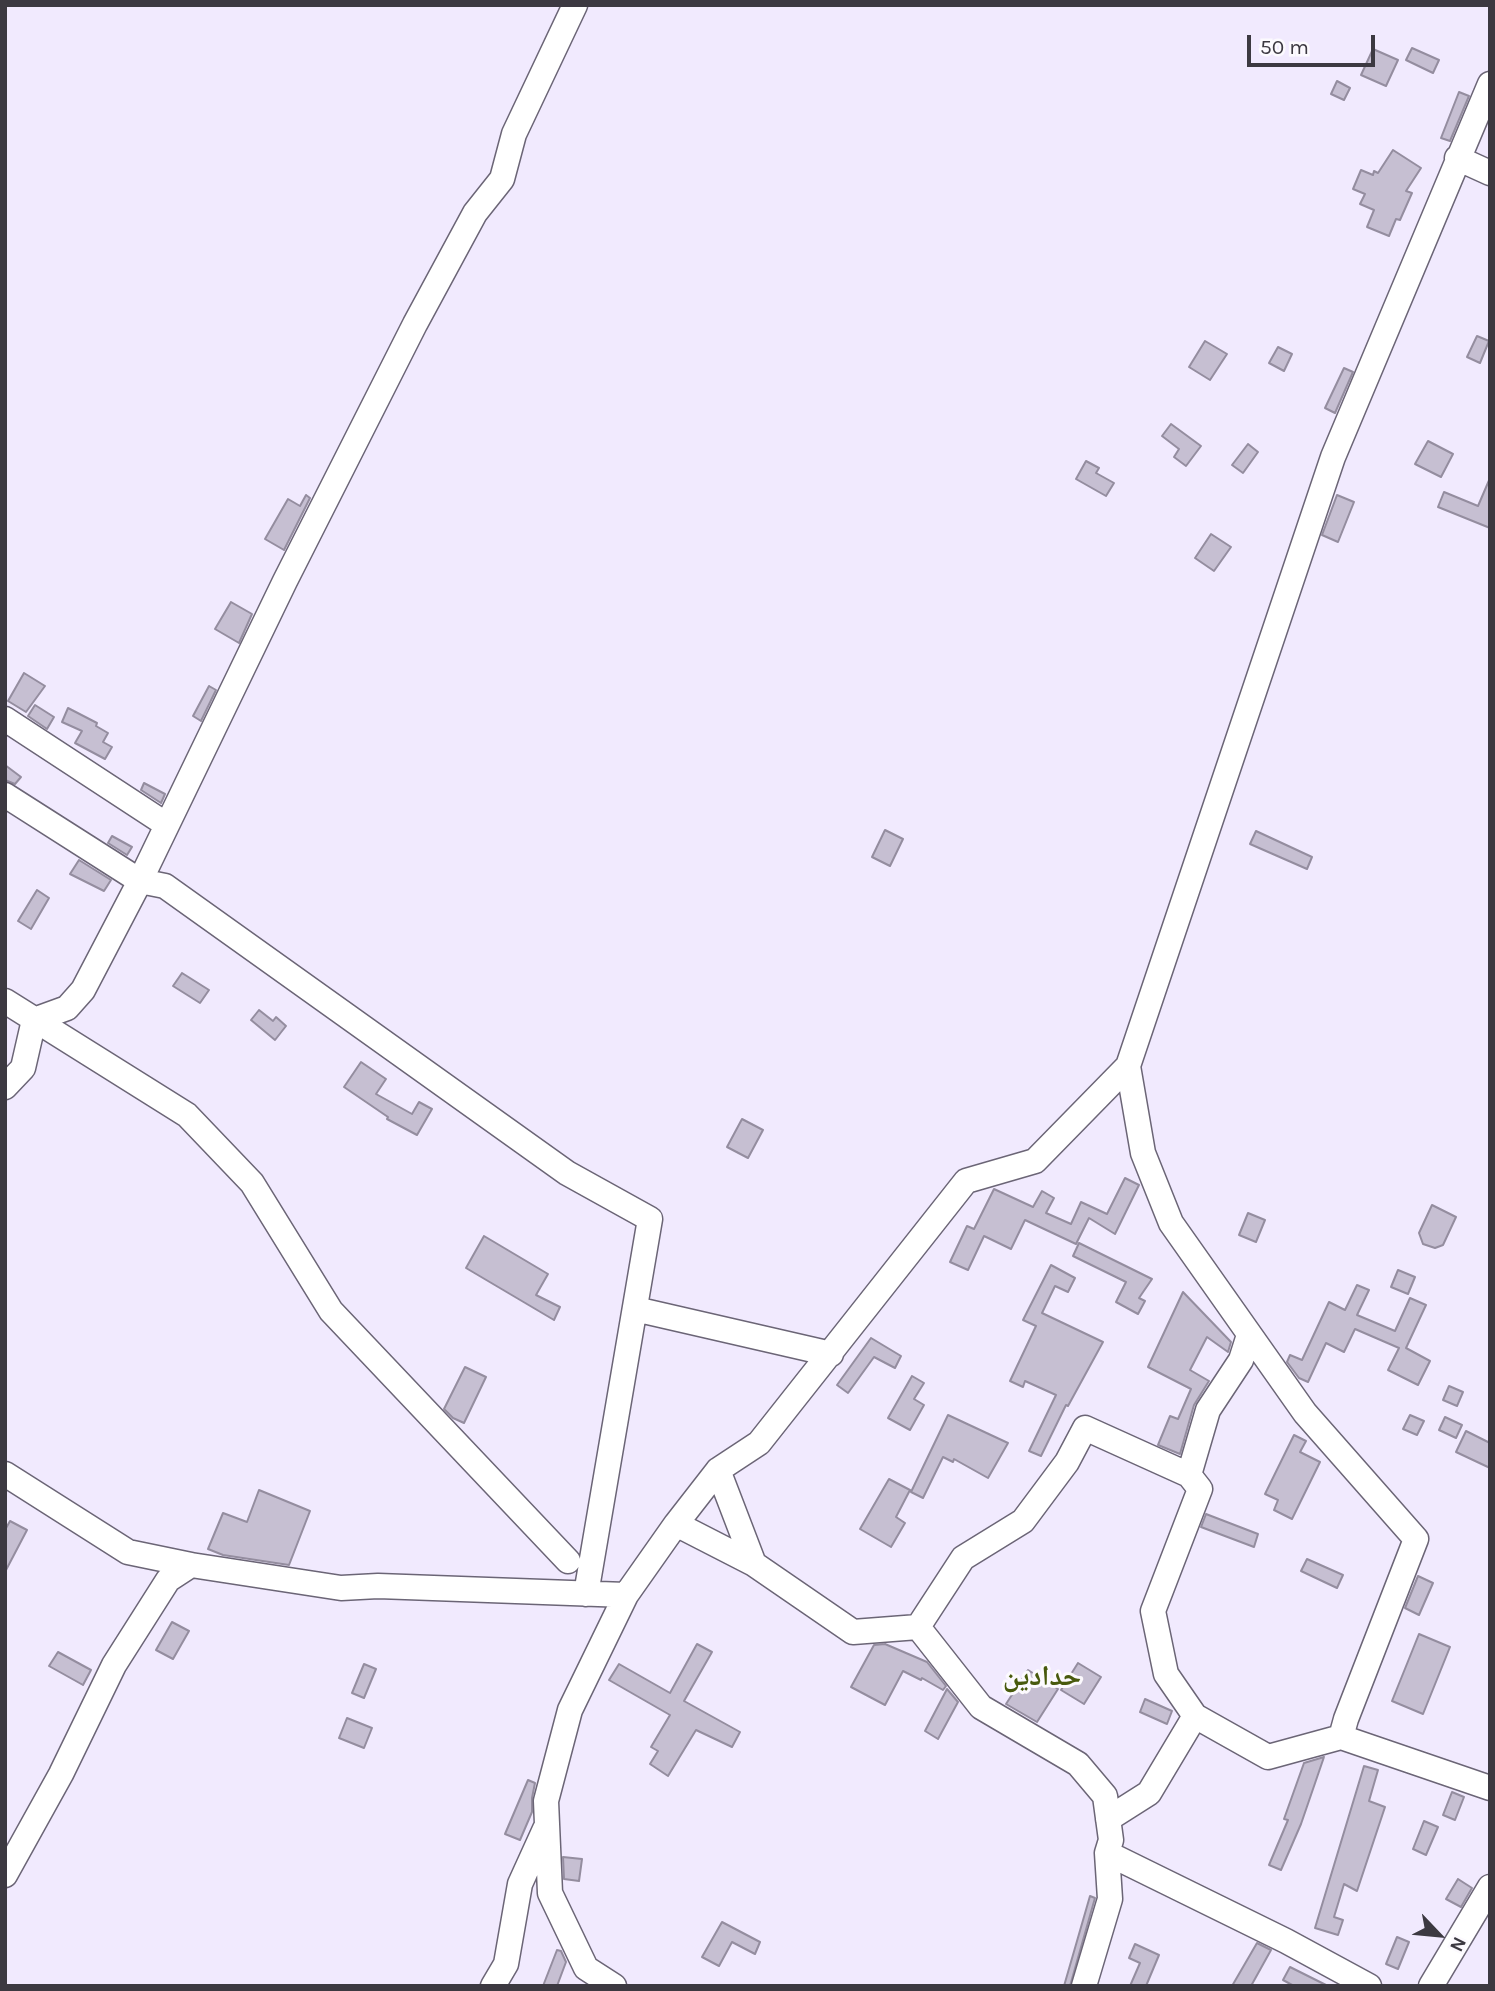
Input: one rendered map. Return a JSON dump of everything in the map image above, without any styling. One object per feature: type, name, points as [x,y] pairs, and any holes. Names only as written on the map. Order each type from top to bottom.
[{"type":"street","points":[[34,1020],[67,1007],[83,990],[141,881],[285,581],[415,324],[475,213],[502,179],[514,134],[575,5]]},
{"type":"street","points":[[614,1986],[586,1968],[550,1893],[546,1801],[570,1710],[626,1595],[676,1524],[718,1470],[759,1443],[966,1181],[1035,1161],[1128,1066],[1333,457],[1490,84]]},
{"type":"street","points":[[1457,159],[1490,173]]},
{"type":"street","points":[[5,719],[167,825]]},
{"type":"street","points":[[5,795],[141,881],[165,886],[567,1173],[650,1219],[586,1594]]},
{"type":"street","points":[[5,1001],[187,1115],[252,1183],[331,1311],[568,1560]]},
{"type":"street","points":[[5,1087],[23,1068],[34,1020]]},
{"type":"street","points":[[1128,1066],[1143,1153],[1171,1223],[1305,1413],[1416,1539],[1341,1737]]},
{"type":"street","points":[[635,1309],[831,1354]]},
{"type":"street","points":[[1189,1475],[1208,1410],[1241,1360],[1249,1335]]},
{"type":"street","points":[[918,1627],[963,1558],[1023,1521],[1067,1462],[1085,1428],[1189,1475],[1200,1489],[1153,1611],[1166,1674],[1195,1716],[1268,1757],[1341,1737],[1490,1788]]},
{"type":"street","points":[[718,1470],[754,1564]]},
{"type":"street","points":[[5,1474],[128,1552],[191,1565],[341,1588],[378,1586],[626,1595]]},
{"type":"street","points":[[676,1524],[754,1564],[853,1632],[918,1627]]},
{"type":"street","points":[[531,1592],[597,1536]]},
{"type":"street","points":[[5,1875],[61,1774],[114,1665],[168,1580],[191,1565]]},
{"type":"street","points":[[918,1627],[981,1707],[1078,1764],[1105,1796],[1111,1840],[1107,1853],[1110,1899],[1084,1986]]},
{"type":"street","points":[[1108,1819],[1149,1793],[1195,1716]]},
{"type":"street","points":[[493,1986],[506,1964],[520,1884],[547,1825]]},
{"type":"street","points":[[1107,1853],[1286,1941],[1369,1986]]},
{"type":"street","points":[[1431,1986],[1490,1887]]},
{"type":"building","points":[[1412,48],[1439,60],[1433,73],[1406,60]]},
{"type":"building","points":[[1373,49],[1398,60],[1386,86],[1361,75]]},
{"type":"building","points":[[1337,81],[1350,88],[1344,100],[1331,94]]},
{"type":"building","points":[[1459,92],[1469,96],[1450,141],[1441,138]]},
{"type":"building","points":[[1393,150],[1421,168],[1406,191],[1412,193],[1400,220],[1396,219],[1389,236],[1367,227],[1374,210],[1360,204],[1365,194],[1353,189],[1361,170],[1373,175],[1374,171],[1378,173]]},
{"type":"building","points":[[1477,336],[1489,341],[1480,363],[1467,357]]},
{"type":"building","points":[[1205,341],[1227,354],[1210,380],[1189,367]]},
{"type":"building","points":[[1278,347],[1292,354],[1284,371],[1269,363]]},
{"type":"building","points":[[1344,368],[1353,372],[1335,413],[1325,408]]},
{"type":"building","points":[[1171,424],[1201,446],[1186,466],[1174,457],[1179,449],[1162,436]]},
{"type":"building","points":[[1428,441],[1453,454],[1441,477],[1415,464]]},
{"type":"building","points":[[1248,444],[1258,452],[1243,473],[1232,465]]},
{"type":"building","points":[[1086,461],[1099,468],[1096,473],[1114,483],[1106,496],[1076,479]]},
{"type":"building","points":[[1490,478],[1490,528],[1438,507],[1444,492],[1478,506]]},
{"type":"building","points":[[306,495],[310,498],[284,550],[265,539],[288,499],[300,506]]},
{"type":"building","points":[[1337,495],[1354,502],[1338,542],[1322,535]]},
{"type":"building","points":[[1211,534],[1231,547],[1214,571],[1195,558]]},
{"type":"building","points":[[231,602],[252,614],[239,643],[215,629]]},
{"type":"building","points":[[24,673],[45,686],[26,712],[8,701]]},
{"type":"building","points":[[209,686],[216,690],[201,721],[193,716]]},
{"type":"building","points":[[35,705],[54,717],[47,729],[28,716]]},
{"type":"building","points":[[68,708],[97,723],[96,726],[108,733],[103,742],[112,747],[105,759],[75,743],[82,731],[62,722]]},
{"type":"building","points":[[5,765],[21,777],[15,784],[5,780]]},
{"type":"building","points":[[144,783],[165,794],[161,803],[141,790]]},
{"type":"building","points":[[885,830],[903,839],[890,866],[872,857]]},
{"type":"building","points":[[1256,831],[1312,857],[1307,869],[1250,844]]},
{"type":"building","points":[[112,836],[132,847],[127,855],[108,843]]},
{"type":"building","points":[[79,860],[111,880],[104,891],[70,874]]},
{"type":"building","points":[[37,890],[49,898],[31,929],[18,921]]},
{"type":"building","points":[[182,973],[209,990],[200,1003],[173,986]]},
{"type":"building","points":[[259,1010],[273,1021],[276,1017],[286,1026],[275,1040],[251,1020]]},
{"type":"building","points":[[361,1062],[386,1079],[376,1094],[412,1114],[419,1102],[432,1109],[417,1135],[387,1119],[388,1117],[344,1087]]},
{"type":"building","points":[[742,1119],[763,1130],[748,1158],[727,1147]]},
{"type":"building","points":[[1125,1178],[1139,1185],[1115,1234],[1089,1218],[1076,1244],[1025,1220],[1011,1249],[984,1236],[968,1270],[950,1262],[967,1226],[974,1229],[994,1189],[1033,1207],[1042,1191],[1054,1198],[1046,1213],[1071,1224],[1081,1202],[1107,1214]]},
{"type":"building","points":[[1432,1205],[1456,1217],[1443,1245],[1435,1248],[1423,1244],[1419,1233]]},
{"type":"building","points":[[1248,1213],[1265,1220],[1256,1242],[1239,1235]]},
{"type":"building","points":[[484,1236],[548,1274],[536,1295],[560,1307],[554,1320],[466,1268]]},
{"type":"building","points":[[1079,1243],[1152,1279],[1139,1298],[1145,1301],[1138,1314],[1116,1302],[1126,1282],[1073,1256]]},
{"type":"building","points":[[1051,1265],[1075,1278],[1068,1292],[1055,1286],[1042,1313],[1103,1342],[1068,1406],[1066,1405],[1041,1456],[1029,1451],[1056,1395],[1025,1381],[1023,1387],[1010,1381],[1036,1326],[1023,1320]]},
{"type":"building","points":[[1398,1270],[1415,1277],[1408,1294],[1391,1287]]},
{"type":"building","points":[[1357,1285],[1369,1290],[1357,1315],[1395,1331],[1410,1298],[1426,1305],[1406,1348],[1430,1361],[1418,1385],[1388,1370],[1399,1348],[1355,1329],[1344,1352],[1326,1343],[1308,1382],[1299,1378],[1287,1362],[1290,1355],[1302,1360],[1329,1302],[1345,1310]]},
{"type":"building","points":[[1183,1292],[1231,1342],[1228,1352],[1207,1337],[1190,1370],[1209,1381],[1194,1405],[1180,1454],[1158,1445],[1170,1416],[1178,1419],[1191,1389],[1148,1367]]},
{"type":"building","points":[[871,1338],[901,1356],[895,1368],[874,1357],[848,1393],[837,1385]]},
{"type":"building","points":[[465,1367],[486,1377],[464,1423],[453,1418],[444,1409]]},
{"type":"building","points":[[912,1376],[924,1383],[914,1399],[924,1405],[910,1430],[888,1418]]},
{"type":"building","points":[[1449,1386],[1463,1392],[1457,1406],[1443,1400]]},
{"type":"building","points":[[948,1415],[1008,1443],[988,1478],[954,1459],[953,1462],[943,1457],[923,1498],[911,1492]]},
{"type":"building","points":[[1410,1415],[1424,1421],[1417,1435],[1403,1429]]},
{"type":"building","points":[[1445,1417],[1462,1425],[1456,1438],[1439,1430]]},
{"type":"building","points":[[1466,1431],[1490,1443],[1490,1468],[1456,1452]]},
{"type":"building","points":[[1294,1435],[1306,1441],[1300,1452],[1320,1462],[1292,1519],[1274,1510],[1278,1500],[1265,1494]]},
{"type":"building","points":[[889,1479],[910,1490],[896,1517],[905,1523],[891,1547],[860,1529]]},
{"type":"building","points":[[259,1490],[310,1511],[289,1565],[223,1555],[208,1549],[223,1513],[247,1522]]},
{"type":"building","points":[[1206,1514],[1258,1534],[1254,1547],[1201,1527]]},
{"type":"building","points":[[10,1521],[27,1530],[5,1572],[5,1530]]},
{"type":"building","points":[[1307,1559],[1343,1575],[1337,1588],[1301,1571]]},
{"type":"building","points":[[1418,1576],[1433,1583],[1419,1615],[1405,1608]]},
{"type":"building","points":[[172,1622],[189,1631],[173,1659],[156,1650]]},
{"type":"building","points":[[1419,1634],[1450,1647],[1423,1714],[1392,1701]]},
{"type":"building","points":[[697,1644],[712,1652],[684,1701],[740,1732],[732,1747],[696,1730],[668,1776],[650,1764],[658,1751],[651,1747],[670,1715],[609,1680],[619,1664],[670,1693]]},
{"type":"building","points":[[885,1644],[927,1662],[946,1686],[943,1690],[903,1671],[885,1705],[851,1687],[874,1645]]},
{"type":"building","points":[[58,1652],[91,1670],[83,1685],[49,1666]]},
{"type":"building","points":[[1078,1663],[1101,1677],[1084,1704],[1061,1690]]},
{"type":"building","points":[[364,1664],[376,1669],[364,1698],[352,1693]]},
{"type":"building","points":[[1028,1670],[1058,1689],[1037,1722],[1006,1704]]},
{"type":"building","points":[[947,1689],[958,1702],[938,1739],[925,1731]]},
{"type":"building","points":[[1145,1699],[1172,1711],[1167,1724],[1140,1712]]},
{"type":"building","points":[[347,1718],[372,1728],[364,1748],[339,1738]]},
{"type":"building","points":[[1324,1757],[1301,1824],[1281,1870],[1269,1865],[1288,1820],[1284,1819],[1304,1763]]},
{"type":"building","points":[[1364,1766],[1378,1770],[1369,1801],[1385,1807],[1357,1891],[1344,1884],[1334,1917],[1343,1920],[1338,1935],[1315,1928]]},
{"type":"building","points":[[528,1780],[535,1783],[532,1812],[520,1840],[505,1834]]},
{"type":"building","points":[[1452,1792],[1464,1797],[1455,1820],[1443,1815]]},
{"type":"building","points":[[1424,1821],[1438,1827],[1426,1855],[1413,1849]]},
{"type":"building","points":[[563,1857],[582,1859],[579,1881],[564,1879]]},
{"type":"building","points":[[1458,1879],[1472,1888],[1461,1907],[1446,1899]]},
{"type":"building","points":[[1090,1896],[1095,1898],[1070,1986],[1064,1986]]},
{"type":"building","points":[[722,1922],[760,1942],[755,1954],[732,1942],[719,1966],[702,1957]]},
{"type":"building","points":[[1397,1937],[1409,1942],[1398,1969],[1386,1964]]},
{"type":"building","points":[[1257,1943],[1271,1950],[1251,1986],[1232,1986]]},
{"type":"building","points":[[1135,1944],[1159,1955],[1146,1986],[1130,1986],[1140,1963],[1129,1958]]},
{"type":"building","points":[[557,1950],[561,1951],[566,1962],[557,1986],[543,1986]]},
{"type":"building","points":[[1290,1967],[1328,1986],[1294,1986],[1283,1980]]},
{"type":"district","name":"حدادين","points":[[1042,1677]]}]
